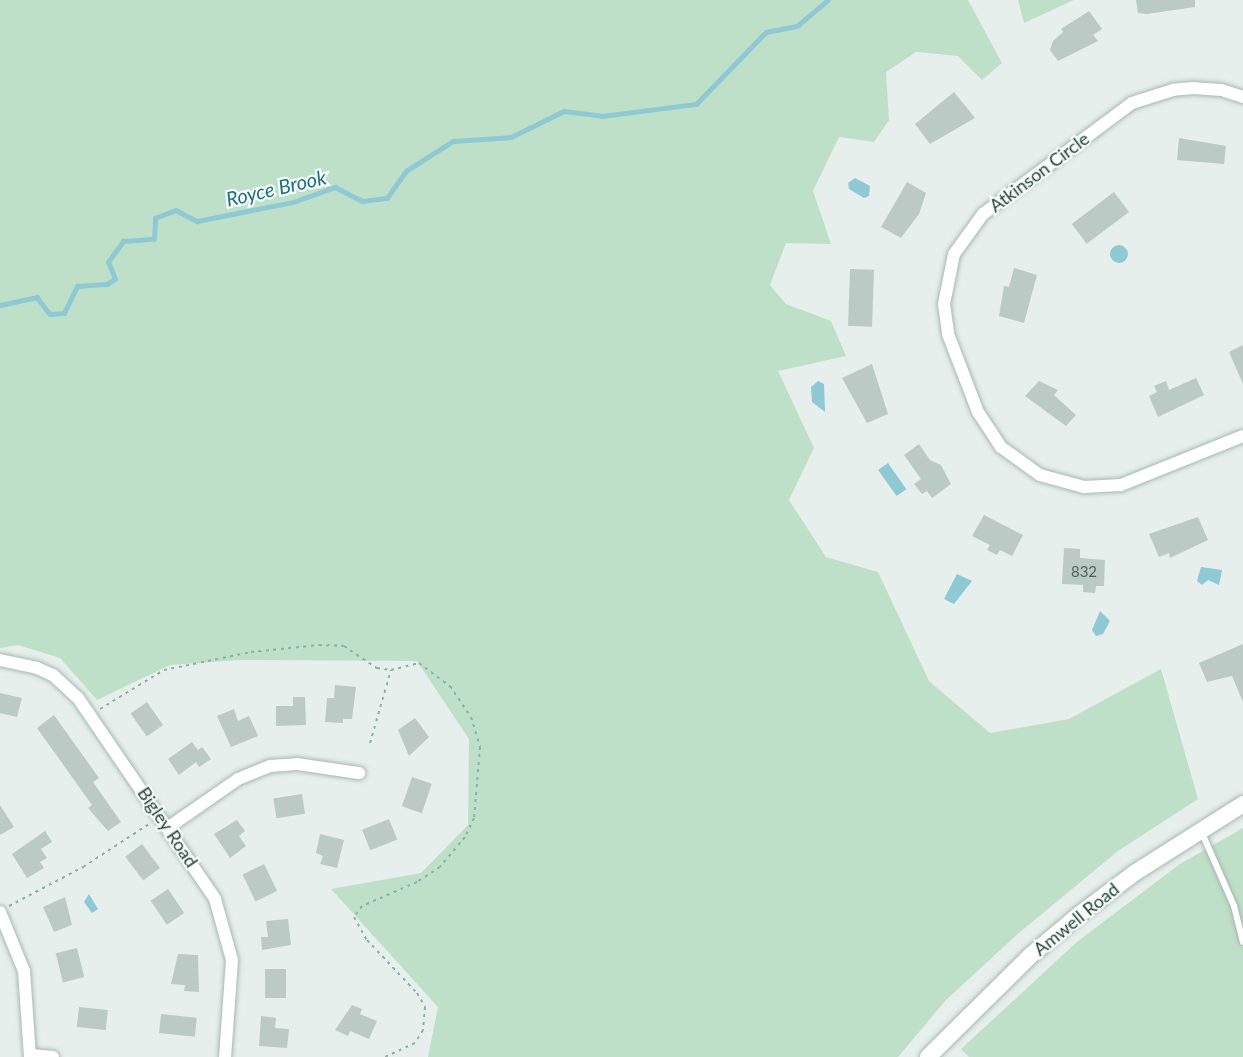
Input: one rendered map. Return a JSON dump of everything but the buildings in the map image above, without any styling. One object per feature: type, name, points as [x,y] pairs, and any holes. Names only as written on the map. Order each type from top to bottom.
[{"type":"main road","name":"Amwell Road","points":[[928,1057],[1030,956],[1080,914],[1200,830],[1243,804]]},
{"type":"street","name":"Atkinson Circle","points":[[1243,97],[1194,88],[1163,92],[1132,103],[983,214],[954,254],[944,304],[948,334],[978,412],[1001,447],[1040,475],[1084,487],[1121,485],[1243,436]]},
{"type":"street","name":"Bigley Road","points":[[0,660],[37,668],[66,686],[162,816],[215,898],[229,938],[233,981],[225,1057]]},
{"type":"street","points":[[169,827],[238,779],[270,766],[297,764],[358,773]]},
{"type":"street","points":[[0,911],[24,971],[31,1056],[53,1057]]},
{"type":"lane","points":[[1200,830],[1233,906],[1243,942]]},
{"type":"path","points":[[370,743],[391,670]]},
{"type":"path","points":[[0,911],[83,867],[162,816]]},
{"type":"green space","points":[[0,0],[968,0],[1002,63],[982,80],[958,56],[916,52],[886,72],[889,120],[874,142],[839,137],[813,191],[831,244],[786,243],[770,285],[786,304],[831,321],[846,356],[778,371],[814,448],[789,500],[826,557],[878,572],[929,681],[990,733],[1069,719],[1161,669],[1198,799],[1118,851],[1020,932],[946,1000],[898,1057],[428,1057],[438,1007],[331,889],[421,873],[468,825],[469,739],[417,661],[239,660],[170,665],[97,700],[60,658],[18,645],[0,648]]},
{"type":"green space","points":[[1018,0],[1074,0],[1024,23]]},
{"type":"green space","points":[[1243,828],[1243,1057],[969,1057],[961,1049],[1078,941],[1180,864]]},
{"type":"water","points":[[855,178],[870,186],[869,196],[864,198],[849,189],[848,183]]},
{"type":"water","points":[[1119,245],[1125,248],[1128,254],[1125,260],[1119,263],[1113,260],[1110,254],[1113,248]]},
{"type":"water","points":[[818,381],[824,384],[825,412],[812,402],[811,387]]},
{"type":"water","points":[[888,463],[906,489],[897,496],[878,470]]},
{"type":"water","points":[[1201,567],[1222,570],[1219,585],[1208,580],[1202,585],[1197,581]]},
{"type":"water","points":[[957,574],[972,581],[954,604],[944,599]]},
{"type":"water","points":[[1100,611],[1110,621],[1103,634],[1096,636],[1092,630]]},
{"type":"water","points":[[89,894],[98,909],[92,913],[84,902]]},
{"type":"waterway","name":"Royce Brook","points":[[0,305],[37,297],[50,314],[64,313],[77,286],[107,284],[115,279],[108,262],[123,241],[154,239],[155,218],[176,210],[197,221],[293,202],[335,187],[362,201],[387,198],[406,171],[453,141],[511,137],[564,111],[602,116],[696,104],[766,32],[797,26],[828,0]]}]
